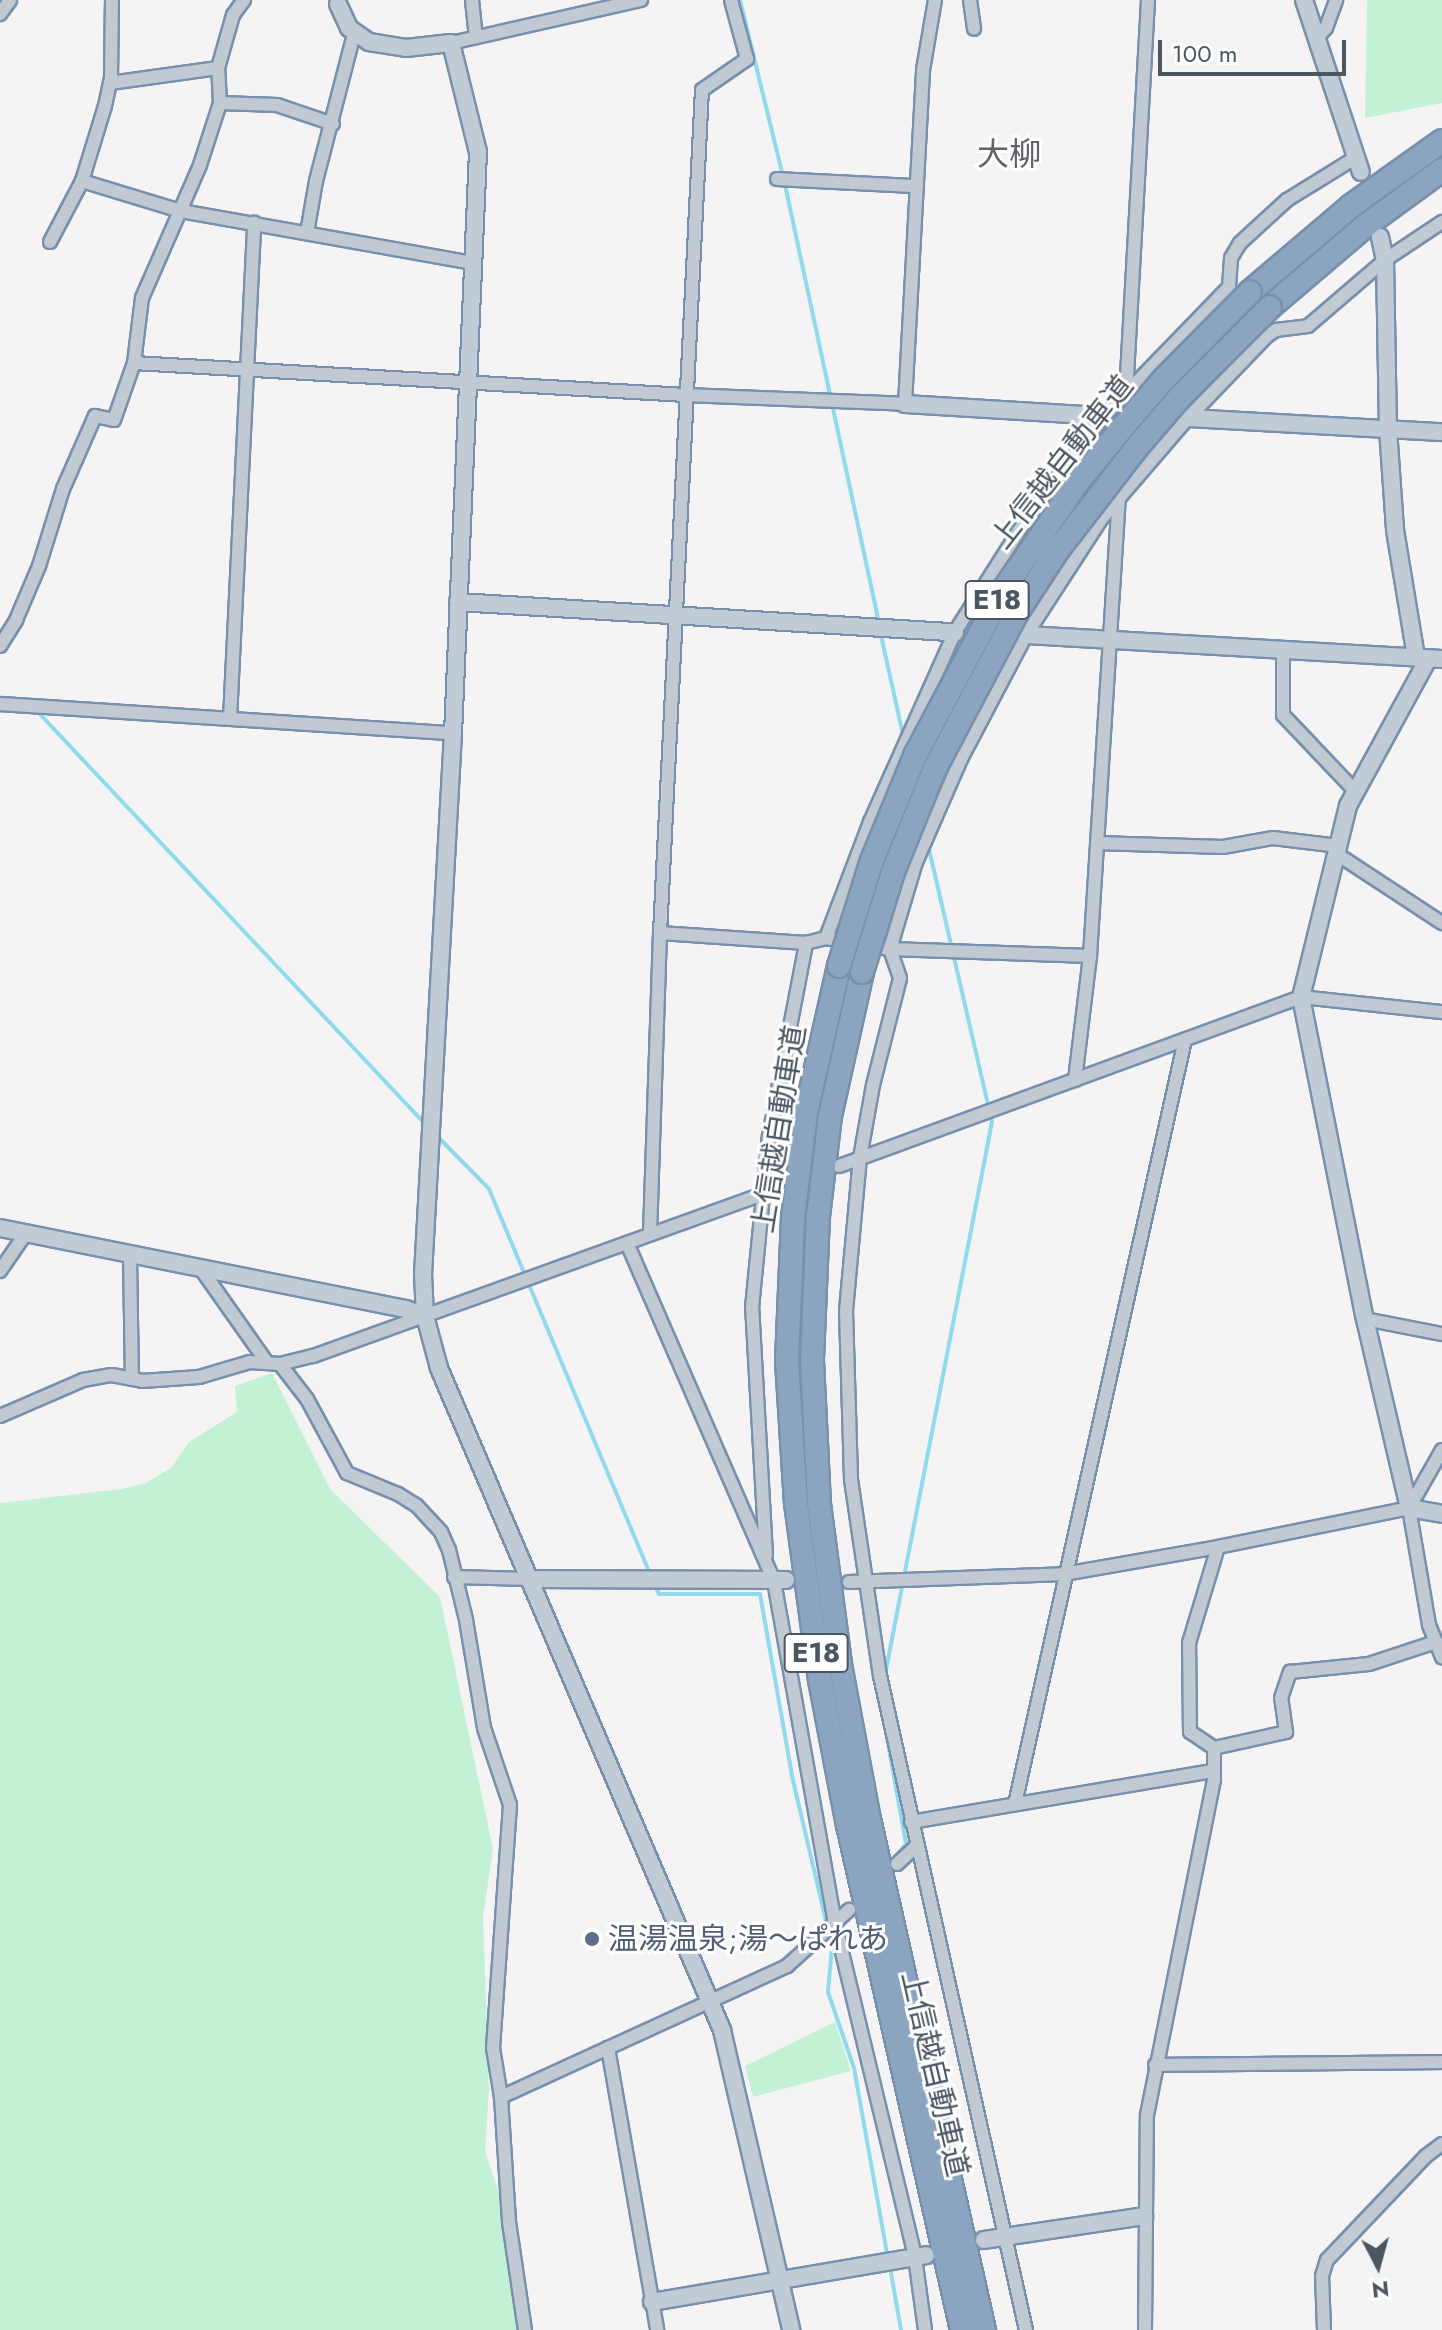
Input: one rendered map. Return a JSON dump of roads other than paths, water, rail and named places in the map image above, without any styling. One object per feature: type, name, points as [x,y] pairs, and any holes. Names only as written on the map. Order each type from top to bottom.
[{"type":"highway","name":"上信越自動車道","points":[[962,2330],[842,1796],[811,1627],[796,1503],[787,1361],[793,1218],[806,1113],[839,966],[871,863],[916,754],[1002,592],[1070,493],[1164,379],[1250,292],[1351,206],[1442,141]]},
{"type":"highway","name":"上信越自動車道","points":[[984,2330],[869,1819],[841,1670],[819,1504],[812,1361],[817,1228],[830,1116],[862,972],[893,872],[929,782],[963,709],[1019,609],[1072,530],[1180,397],[1270,307],[1364,227],[1442,170]]},
{"type":"street","points":[[0,14],[10,0]]},
{"type":"street","points":[[50,242],[82,181],[110,83],[112,0]]},
{"type":"street","points":[[0,646],[16,620],[39,566],[63,489],[95,416],[114,420],[134,363],[142,298],[181,211],[220,103],[218,68],[233,15],[244,0]]},
{"type":"street","points":[[472,0],[476,37]]},
{"type":"street","points":[[338,2],[354,34],[369,42],[406,48],[451,43],[641,0]]},
{"type":"street","points":[[650,1234],[660,933],[702,90],[747,59],[731,0]]},
{"type":"street","points":[[905,404],[923,70],[935,0]]},
{"type":"street","points":[[970,0],[974,29]]},
{"type":"street","points":[[1126,394],[1148,0]]},
{"type":"street","points":[[826,938],[870,822],[955,632],[1027,518],[1104,416],[1229,287],[1231,258],[1240,243],[1287,200],[1358,165],[1304,0]]},
{"type":"street","points":[[1316,39],[1326,28],[1336,0]]},
{"type":"street","points":[[307,233],[316,181],[354,34]]},
{"type":"street","points":[[451,43],[478,152],[453,733],[423,1274],[425,1316],[439,1368],[722,2030],[783,2280],[791,2330]]},
{"type":"street","points":[[110,83],[218,68]]},
{"type":"street","points":[[220,103],[277,105],[333,124]]},
{"type":"street","points":[[777,179],[917,186]]},
{"type":"street","points":[[82,181],[181,211],[473,263]]},
{"type":"street","points":[[1026,2330],[880,1676],[851,1479],[846,1311],[860,1158],[873,1085],[900,978],[890,949],[916,862],[941,800],[1026,635],[1086,541],[1119,496],[1267,336],[1276,330],[1308,326],[1385,260],[1442,222]]},
{"type":"street","points":[[230,719],[254,223]]},
{"type":"street","points":[[1380,237],[1385,260],[1388,429],[1395,530],[1432,661],[1355,791],[1301,997],[1365,1319],[1442,1658]]},
{"type":"street","points":[[134,363],[1104,416]]},
{"type":"street","points":[[1188,418],[1442,432]]},
{"type":"street","points":[[1075,1080],[1090,956],[1119,496]]},
{"type":"street","points":[[458,602],[955,632]]},
{"type":"street","points":[[1026,635],[1283,648],[1329,655],[1432,661]]},
{"type":"street","points":[[1283,648],[1283,715],[1355,791]]},
{"type":"street","points":[[0,704],[453,733]]},
{"type":"street","points":[[1097,843],[1223,847],[1273,838],[1338,850],[1442,923]]},
{"type":"street","points":[[660,933],[806,943],[826,938],[890,949],[1090,956]]},
{"type":"street","points":[[766,1557],[752,1308],[769,1136],[806,943]]},
{"type":"street","points":[[839,1166],[1301,997],[1442,1012]]},
{"type":"street","points":[[1015,1804],[1185,1040]]},
{"type":"street","points":[[0,1416],[83,1380],[112,1375],[132,1379],[199,1377],[266,1361],[280,1364],[313,1356],[777,1189]]},
{"type":"street","points":[[0,1228],[406,1309],[425,1316]]},
{"type":"street","points":[[0,1271],[26,1233]]},
{"type":"street","points":[[627,1243],[757,1546],[780,1580],[835,1923],[920,2256],[925,2330]]},
{"type":"street","points":[[130,1255],[132,1379]]},
{"type":"street","points":[[201,1269],[266,1361]]},
{"type":"street","points":[[1365,1319],[1442,1334]]},
{"type":"street","points":[[280,1364],[307,1399],[347,1473],[398,1494],[417,1506],[441,1532],[466,1620],[484,1728],[510,1805],[511,1833],[502,1889],[493,2048],[501,2097],[509,2222],[525,2330]]},
{"type":"street","points":[[1409,1508],[1442,1450]]},
{"type":"street","points":[[849,1582],[1064,1574],[1218,1547],[1409,1508],[1442,1514]]},
{"type":"street","points":[[1218,1547],[1189,1643],[1190,1732],[1214,1748],[1286,1732],[1281,1698],[1290,1672],[1369,1664],[1436,1642]]},
{"type":"street","points":[[454,1577],[780,1580]]},
{"type":"street","points":[[1145,2330],[1144,2143],[1155,2065],[1213,1771],[1214,1748]]},
{"type":"street","points":[[911,1822],[1213,1771]]},
{"type":"street","points":[[897,1864],[916,1846]]},
{"type":"street","points":[[501,2097],[787,1966],[849,1910]]},
{"type":"street","points":[[608,2048],[657,2330]]},
{"type":"street","points":[[1155,2065],[1442,2062]]},
{"type":"street","points":[[1324,2330],[1322,2276],[1327,2260],[1417,2165],[1442,2144]]},
{"type":"street","points":[[984,2240],[1144,2216]]},
{"type":"street","points":[[652,2302],[920,2256]]},
{"type":"waterway","points":[[740,0],[784,180],[879,622]]},
{"type":"waterway","points":[[880,631],[904,739]]},
{"type":"waterway","points":[[37,711],[427,1126]]},
{"type":"waterway","points":[[885,1675],[992,1122],[928,845]]},
{"type":"waterway","points":[[436,1135],[489,1189],[651,1576]]},
{"type":"waterway","points":[[654,1584],[659,1594],[760,1594],[792,1776],[832,1947],[828,1992],[854,2068],[888,2258]]},
{"type":"waterway","points":[[880,1699],[906,1844],[895,1857]]},
{"type":"waterway","points":[[890,2267],[901,2330]]},
{"type":"place","name":"温湯温泉;湯〜ぱれあ","points":[[592,1939]]},
{"type":"district","name":"大柳","points":[[1009,154]]}]
